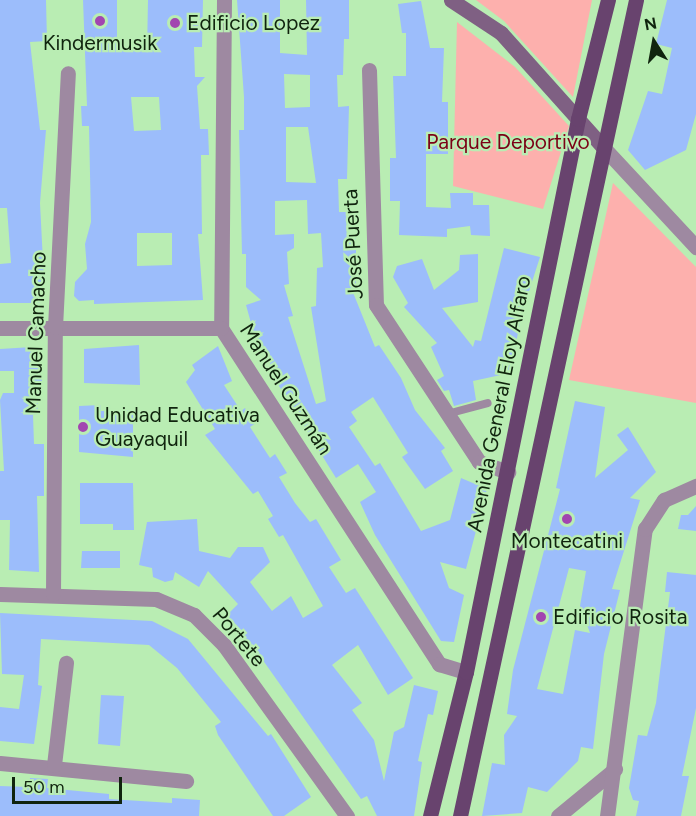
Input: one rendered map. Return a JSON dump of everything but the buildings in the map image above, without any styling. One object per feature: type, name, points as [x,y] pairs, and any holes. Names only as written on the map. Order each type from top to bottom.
[{"type":"main road","points":[[451,0],[501,33],[603,147]]},
{"type":"main road","name":"Avenida General Eloy Alfaro","points":[[430,816],[466,672],[578,119],[608,0]]},
{"type":"main road","points":[[460,816],[636,0]]},
{"type":"street","name":"Manuel Guzmán","points":[[224,0],[221,328],[439,664],[466,672]]},
{"type":"street","name":"José Puerta","points":[[369,70],[376,305],[479,462],[508,472]]},
{"type":"street","name":"Manuel Camacho","points":[[53,594],[55,327],[68,73]]},
{"type":"street","points":[[603,147],[696,248]]},
{"type":"street","points":[[0,328],[221,328]]},
{"type":"street","points":[[607,816],[615,770],[645,529],[663,500],[696,486]]},
{"type":"street","name":"Portete","points":[[0,594],[156,598],[194,615],[224,645],[347,816]]},
{"type":"street","points":[[54,765],[66,663]]},
{"type":"street","points":[[0,763],[54,765],[186,781]]},
{"type":"street","points":[[558,816],[615,770]]},
{"type":"lane","points":[[447,414],[488,403]]},
{"type":"green space","points":[[476,0],[592,0],[573,97],[504,21]]},
{"type":"green space","name":"Parque Deportivo","points":[[457,22],[515,67],[569,126],[543,209],[453,186]]},
{"type":"green space","points":[[613,183],[696,267],[696,403],[569,380]]},
{"type":"place","name":"Kindermusik","points":[[100,21]]},
{"type":"place","name":"Edificio Lopez","points":[[175,23]]},
{"type":"place","name":"Unidad Educativa Guayaquil","points":[[83,427]]},
{"type":"place","name":"Montecatini","points":[[567,519]]},
{"type":"place","name":"Edificio Rosita","points":[[541,617]]}]
